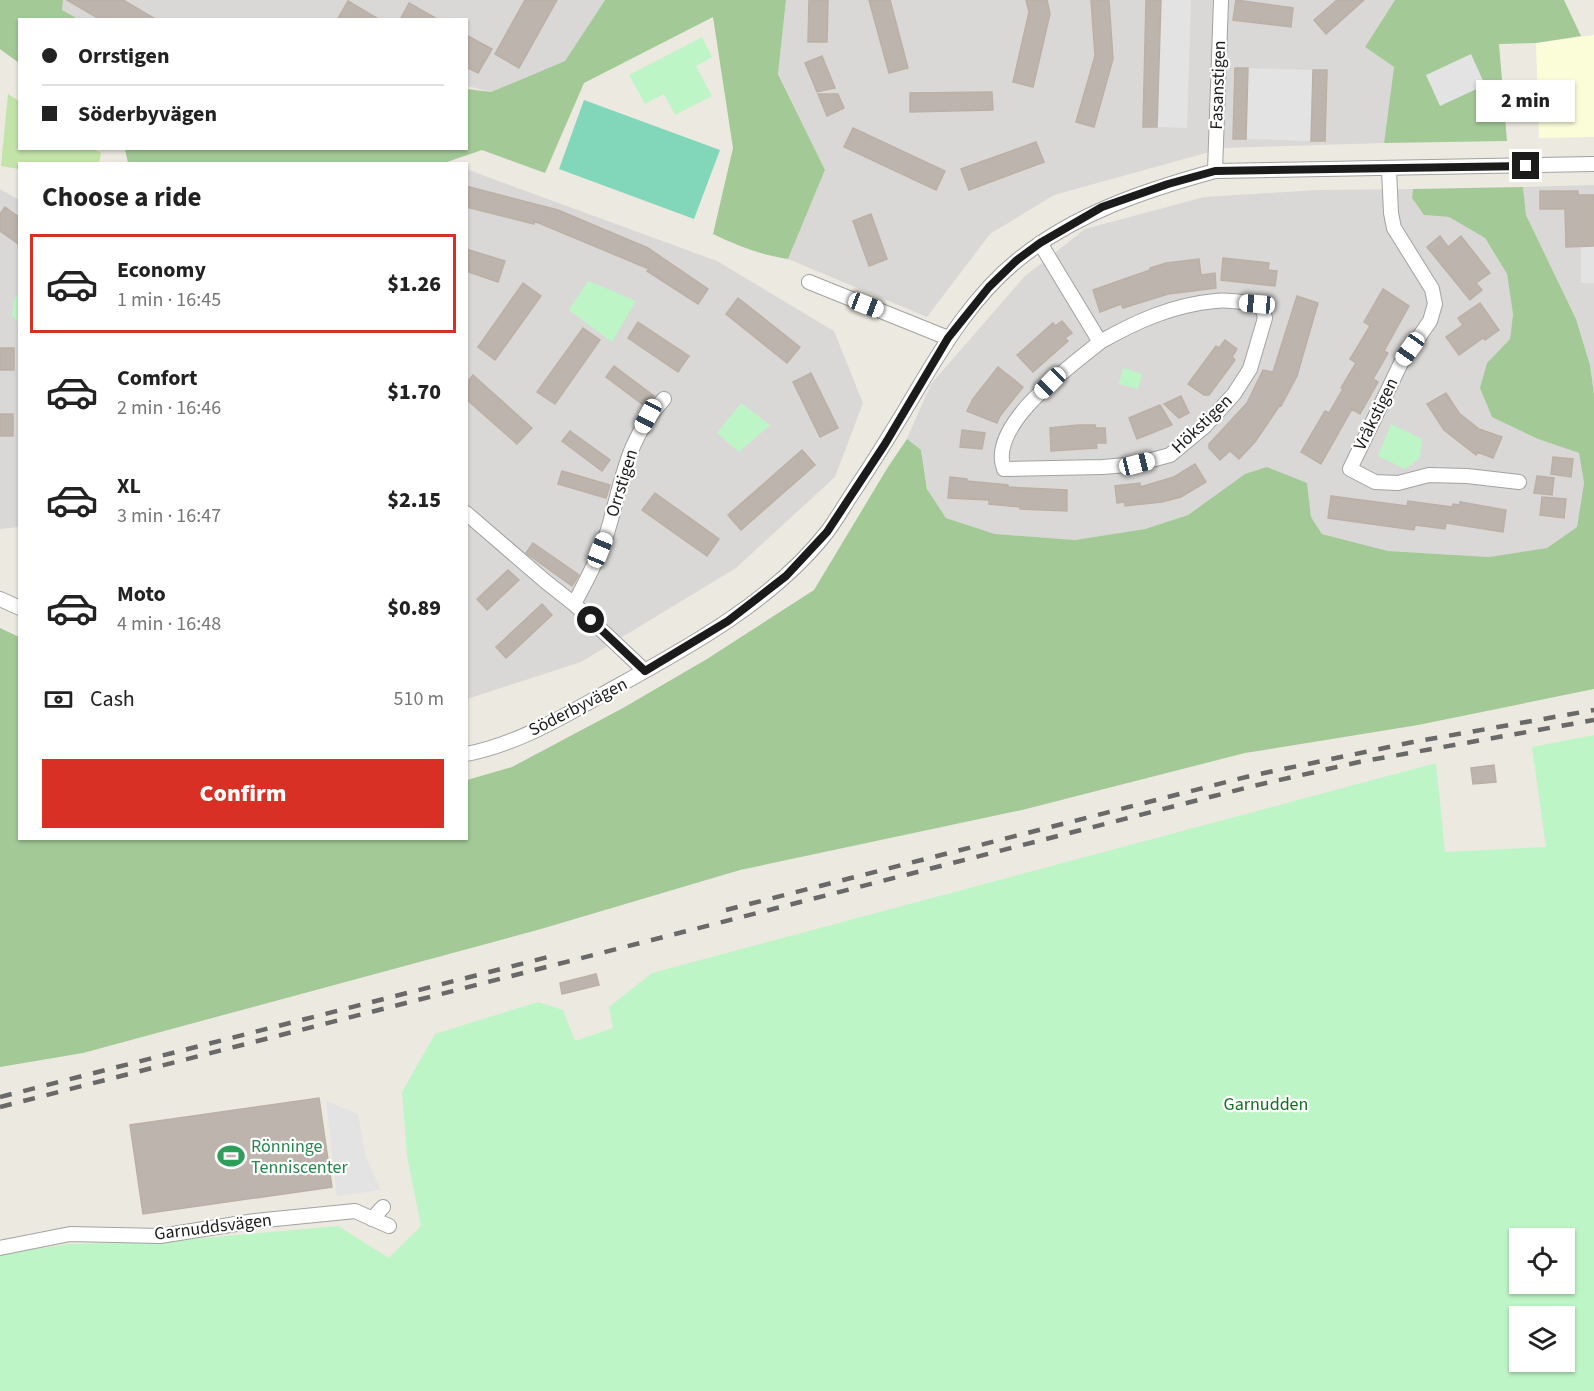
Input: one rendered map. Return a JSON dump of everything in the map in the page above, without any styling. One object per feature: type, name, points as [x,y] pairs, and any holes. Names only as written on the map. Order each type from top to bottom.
[{"type":"street","name":"Fasanstigen","points":[[1215,171],[1221,0]]},
{"type":"street","name":"Söderbyvägen","points":[[468,753],[505,743],[578,709],[728,621],[786,576],[827,532],[885,444],[948,338],[989,287],[1017,260],[1040,243],[1102,207],[1168,184],[1215,171],[1594,164]]},
{"type":"street","name":"Vråkstigen","points":[[1389,169],[1394,228],[1432,289],[1435,304],[1430,321],[1401,363],[1350,469],[1375,482],[1398,483],[1429,475],[1467,476],[1519,482]]},
{"type":"street","points":[[1040,243],[1100,342]]},
{"type":"street","points":[[809,282],[948,338]]},
{"type":"street","name":"Hökstigen","points":[[1217,300],[1257,304],[1263,310],[1265,318],[1250,369],[1234,394],[1205,426],[1170,455],[1137,464],[1102,467],[1004,469],[1000,459],[1007,434],[1024,410],[1050,383],[1100,342],[1136,321],[1176,307],[1217,300]]},
{"type":"street","name":"Orrstigen","points":[[574,604],[594,566],[607,533],[629,453],[648,416],[664,399]]},
{"type":"street","points":[[468,515],[574,604],[645,671]]},
{"type":"street","points":[[0,599],[18,607]]},
{"type":"street","points":[[372,1219],[383,1207]]},
{"type":"street","name":"Garnuddsvägen","points":[[0,1248],[70,1234],[160,1236],[255,1221],[355,1211],[389,1226]]},
{"type":"shaded area","points":[[0,0],[63,0],[62,10],[76,18],[18,18],[18,62],[0,49]]},
{"type":"shaded area","points":[[63,0],[605,0],[565,61],[491,92],[468,86],[468,18],[75,18],[61,10]]},
{"type":"shaded area","points":[[605,0],[786,0],[778,74],[825,170],[788,259],[750,249],[713,234],[733,148],[713,17],[584,83],[545,173],[482,150],[447,162],[128,162],[125,150],[468,150],[468,89],[491,92],[565,61]]},
{"type":"shaded area","points":[[786,0],[1395,0],[1365,47],[1394,67],[1384,143],[1224,148],[1054,195],[990,234],[927,317],[788,259],[825,170],[778,73]]},
{"type":"shaded area","points":[[1161,0],[1191,0],[1187,128],[1157,127]]},
{"type":"shaded area","points":[[1395,0],[1564,0],[1581,36],[1536,43],[1499,44],[1507,141],[1384,143],[1394,67],[1365,47]]},
{"type":"shaded area","points":[[1594,35],[1594,137],[1539,138],[1536,43]]},
{"type":"shaded area","points":[[1471,54],[1485,85],[1440,106],[1426,75]]},
{"type":"shaded area","points":[[1248,68],[1313,70],[1311,141],[1246,139]]},
{"type":"shaded area","points":[[468,170],[717,261],[834,331],[863,403],[835,477],[736,568],[581,662],[468,699]]},
{"type":"shaded area","points":[[1594,185],[1594,394],[1590,365],[1576,319],[1526,215],[1523,187]]},
{"type":"shaded area","points":[[1523,187],[1526,215],[1576,319],[1590,365],[1594,394],[1594,689],[1418,725],[1245,753],[1022,810],[740,870],[541,929],[83,1053],[0,1067],[0,628],[18,637],[18,840],[468,840],[468,780],[512,767],[623,708],[707,659],[814,590],[907,439],[921,450],[927,489],[946,518],[995,534],[1075,540],[1145,529],[1188,515],[1245,474],[1267,467],[1307,483],[1311,517],[1322,534],[1388,551],[1489,557],[1547,548],[1577,527],[1584,483],[1579,453],[1538,439],[1492,417],[1480,388],[1487,363],[1510,339],[1513,314],[1507,274],[1485,238],[1449,217],[1424,215],[1412,198],[1413,189]]},
{"type":"shaded area","points":[[0,189],[18,199],[18,527],[0,529]]},
{"type":"shaded area","points":[[1413,189],[1412,198],[1424,215],[1449,217],[1485,238],[1507,274],[1513,313],[1510,339],[1487,363],[1538,439],[1579,453],[1584,483],[1577,527],[1547,548],[1489,557],[1388,551],[1322,534],[1311,517],[1307,483],[1245,474],[1188,515],[1145,529],[1075,540],[995,534],[946,518],[928,491],[921,450],[905,443],[931,384],[1025,276],[1085,229],[1204,197],[1317,190]]},
{"type":"shaded area","points":[[1581,246],[1594,246],[1594,283],[1581,283]]},
{"type":"shaded area","points":[[326,1101],[358,1114],[366,1158],[381,1190],[337,1196]]},
{"type":"green space","points":[[702,37],[712,57],[696,66],[712,96],[675,115],[664,94],[645,104],[629,75]]},
{"type":"green space","points":[[8,94],[18,100],[18,150],[95,150],[101,153],[99,162],[18,162],[18,169],[1,166]]},
{"type":"green space","points":[[584,100],[720,150],[694,219],[559,169]]},
{"type":"green space","points":[[588,281],[636,301],[612,342],[569,310]]},
{"type":"green space","points":[[18,295],[18,321],[12,316],[15,297]]},
{"type":"green space","points":[[1123,368],[1142,374],[1138,389],[1119,384]]},
{"type":"green space","points":[[741,403],[770,425],[739,452],[717,433]]},
{"type":"green space","points":[[1391,424],[1422,439],[1420,458],[1405,469],[1378,456]]},
{"type":"green space","name":"Garnudden","points":[[1594,735],[1594,1391],[0,1391],[0,1254],[70,1244],[159,1242],[338,1226],[389,1258],[421,1226],[407,1156],[402,1092],[435,1034],[538,1002],[563,1010],[575,1041],[613,1028],[609,1007],[652,973],[1436,763],[1445,852],[1546,847],[1532,747]]},
{"type":"building","points":[[67,0],[123,0],[154,18],[98,18]]},
{"type":"building","points":[[525,0],[557,0],[519,68],[495,54]]},
{"type":"building","points":[[809,0],[828,0],[827,42],[808,42]]},
{"type":"building","points":[[869,0],[890,0],[908,68],[889,73]]},
{"type":"building","points":[[1026,0],[1047,0],[1050,14],[1033,87],[1013,82],[1029,12]]},
{"type":"building","points":[[1091,0],[1109,0],[1113,59],[1094,127],[1076,122],[1095,56]]},
{"type":"building","points":[[1146,0],[1161,0],[1157,127],[1143,127]]},
{"type":"building","points":[[1236,0],[1293,8],[1291,27],[1233,20]]},
{"type":"building","points":[[1337,0],[1364,0],[1326,34],[1314,20]]},
{"type":"building","points":[[348,1],[377,18],[338,18]]},
{"type":"building","points":[[409,3],[435,18],[401,18]]},
{"type":"building","points":[[468,36],[492,49],[478,73],[468,68]]},
{"type":"building","points":[[822,56],[835,88],[817,92],[805,63]]},
{"type":"building","points":[[1235,68],[1248,68],[1246,139],[1233,139]]},
{"type":"building","points":[[1313,70],[1327,70],[1325,141],[1311,141]]},
{"type":"building","points":[[992,92],[993,110],[910,112],[910,93]]},
{"type":"building","points":[[818,94],[838,94],[844,108],[827,116]]},
{"type":"building","points":[[853,128],[945,171],[936,190],[844,147]]},
{"type":"building","points":[[1036,142],[1044,162],[969,190],[961,169]]},
{"type":"building","points":[[468,187],[558,210],[648,248],[708,289],[698,304],[647,271],[649,269],[534,221],[534,224],[468,208]]},
{"type":"building","points":[[1540,191],[1578,191],[1578,195],[1594,195],[1594,246],[1566,247],[1565,209],[1540,209]]},
{"type":"building","points":[[5,207],[18,217],[18,244],[0,231],[0,214]]},
{"type":"building","points":[[871,214],[887,259],[869,266],[853,221]]},
{"type":"building","points":[[1440,236],[1448,247],[1461,236],[1490,273],[1476,283],[1482,290],[1470,300],[1427,247]]},
{"type":"building","points":[[468,250],[505,261],[498,282],[468,272]]},
{"type":"building","points":[[1223,258],[1269,263],[1268,270],[1277,271],[1275,286],[1221,280]]},
{"type":"building","points":[[1199,259],[1201,275],[1215,273],[1216,288],[1168,294],[1123,308],[1121,304],[1100,312],[1093,290],[1166,263]]},
{"type":"building","points":[[523,283],[541,296],[495,360],[478,347]]},
{"type":"building","points":[[1383,289],[1409,306],[1384,351],[1388,353],[1373,379],[1378,382],[1360,414],[1352,409],[1321,464],[1301,452],[1325,411],[1329,413],[1343,389],[1341,388],[1356,363],[1350,359],[1370,326],[1364,322]]},
{"type":"building","points":[[1297,296],[1318,303],[1297,376],[1281,406],[1255,442],[1239,459],[1230,451],[1220,460],[1209,448],[1209,444],[1247,403],[1263,370],[1273,372]]},
{"type":"building","points":[[738,298],[800,347],[787,363],[726,314]]},
{"type":"building","points":[[1480,303],[1499,330],[1459,355],[1446,337],[1463,325],[1458,318]]},
{"type":"building","points":[[1062,321],[1072,333],[1065,338],[1068,341],[1033,372],[1017,355],[1053,323],[1055,326]]},
{"type":"building","points":[[638,322],[689,356],[678,372],[628,338]]},
{"type":"building","points":[[583,328],[600,340],[555,404],[537,392]]},
{"type":"building","points":[[1225,340],[1237,349],[1232,357],[1235,360],[1209,395],[1204,395],[1188,384],[1216,346],[1219,348]]},
{"type":"building","points":[[0,348],[14,348],[14,370],[0,370]]},
{"type":"building","points":[[614,366],[654,396],[646,407],[606,377]]},
{"type":"building","points":[[998,367],[1023,387],[997,423],[967,411],[973,399]]},
{"type":"building","points":[[811,373],[838,428],[820,437],[793,382]]},
{"type":"building","points":[[473,375],[532,428],[517,444],[468,401],[468,381]]},
{"type":"building","points":[[1446,393],[1459,413],[1479,429],[1502,437],[1493,458],[1477,452],[1476,455],[1444,430],[1427,404]]},
{"type":"building","points":[[1181,396],[1189,413],[1179,418],[1164,404]]},
{"type":"building","points":[[1160,405],[1172,425],[1137,439],[1129,418]]},
{"type":"building","points":[[0,414],[13,414],[13,436],[0,436]]},
{"type":"building","points":[[1095,425],[1096,428],[1105,428],[1106,443],[1096,443],[1097,448],[1051,451],[1050,428]]},
{"type":"building","points":[[962,430],[985,433],[982,449],[960,447]]},
{"type":"building","points":[[570,431],[610,460],[602,471],[562,441]]},
{"type":"building","points":[[802,450],[815,465],[741,530],[728,515]]},
{"type":"building","points":[[1553,457],[1573,459],[1571,477],[1551,474]]},
{"type":"building","points":[[1195,464],[1206,482],[1181,497],[1162,502],[1125,506],[1125,502],[1117,503],[1115,486],[1140,483],[1140,487],[1174,477]]},
{"type":"building","points":[[562,471],[610,485],[606,498],[558,484]]},
{"type":"building","points":[[1537,476],[1554,478],[1552,495],[1534,493]]},
{"type":"building","points":[[950,477],[1008,485],[1008,487],[1067,490],[1067,511],[1020,509],[1020,507],[989,504],[989,500],[948,498]]},
{"type":"building","points":[[655,493],[719,539],[707,556],[642,510]]},
{"type":"building","points":[[1331,496],[1407,506],[1408,501],[1452,507],[1453,504],[1460,505],[1460,502],[1506,510],[1503,532],[1446,523],[1445,529],[1415,525],[1414,530],[1328,518]]},
{"type":"building","points":[[1542,497],[1566,499],[1564,518],[1540,515]]},
{"type":"building","points":[[533,543],[579,575],[572,586],[526,553]]},
{"type":"building","points":[[508,570],[519,580],[487,610],[477,599]]},
{"type":"building","points":[[542,604],[552,615],[506,658],[496,647]]},
{"type":"building","points":[[1494,765],[1496,782],[1473,784],[1471,768]]},
{"type":"building","points":[[596,974],[599,985],[562,994],[560,983]]},
{"type":"building","name":"Rönninge Tenniscenter","points":[[319,1098],[332,1187],[143,1214],[130,1125]]},
{"type":"railway","points":[[726,910],[1250,776],[1413,742],[1594,710]]},
{"type":"railway","points":[[0,1107],[1253,786],[1359,762],[1594,720]]},
{"type":"railway","points":[[0,1097],[552,956]]},
{"type":"place","name":"Rönninge Tenniscenter","points":[[231,1156]]},
{"type":"route","points":[[591,620],[645,671],[728,621],[786,576],[827,532],[885,444],[948,338],[989,287],[1017,260],[1040,243],[1102,207],[1168,184],[1215,171],[1526,166]]}]
